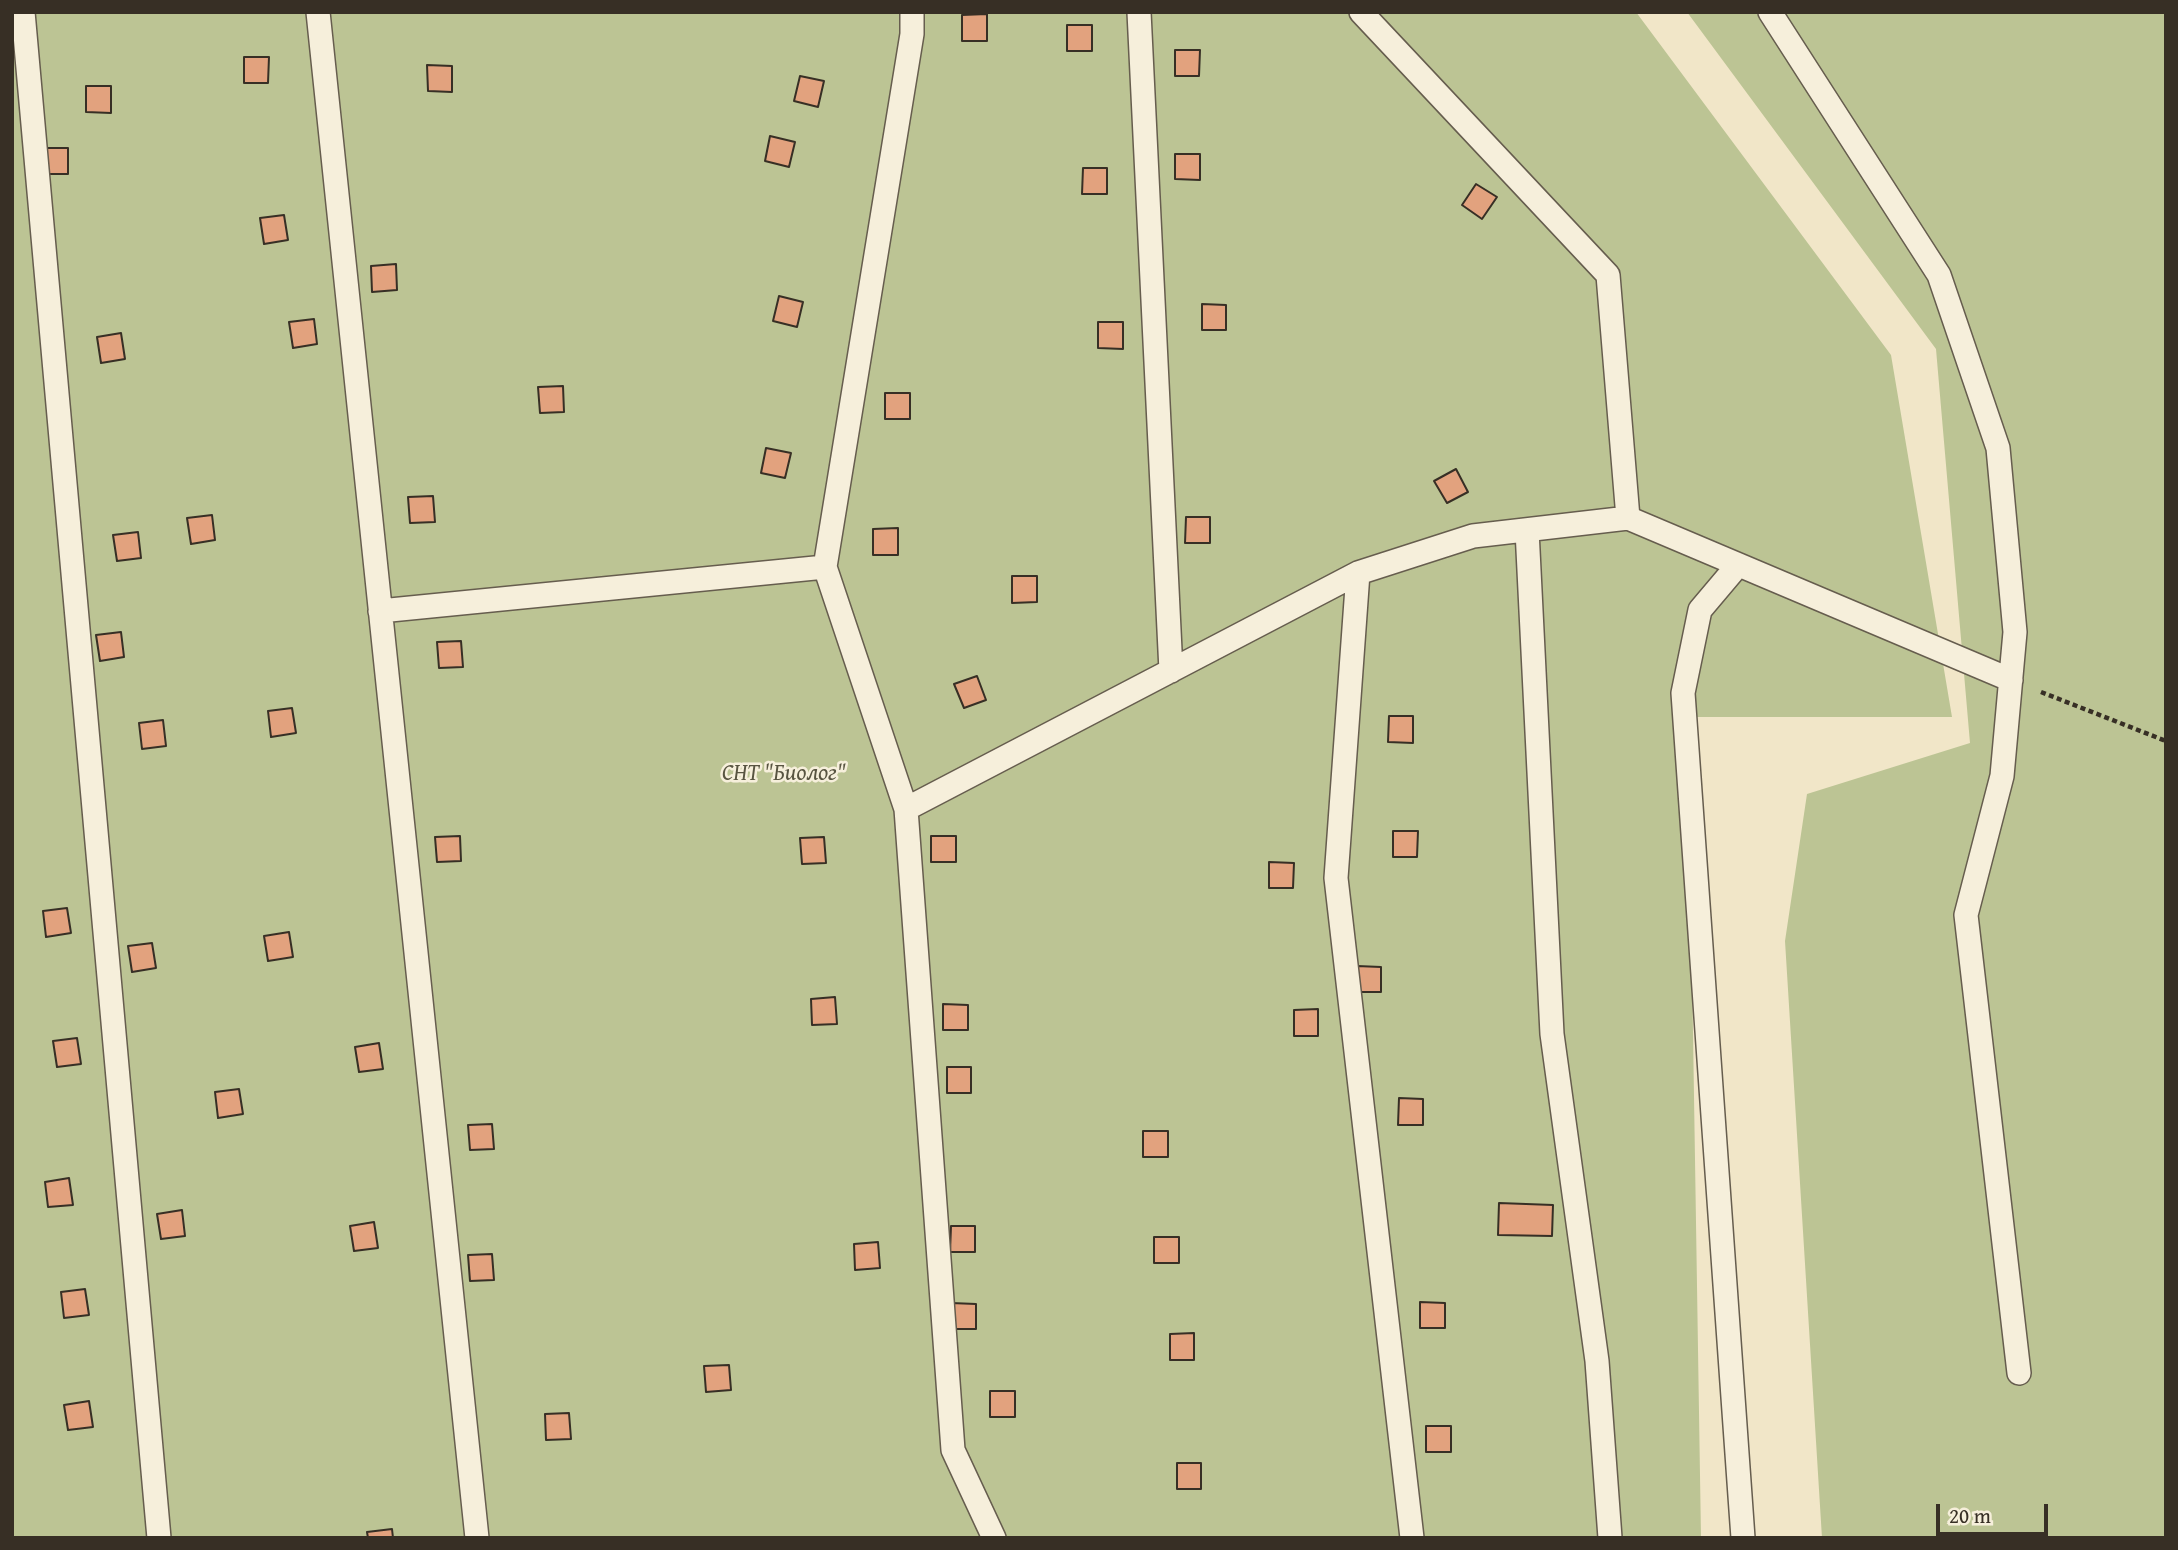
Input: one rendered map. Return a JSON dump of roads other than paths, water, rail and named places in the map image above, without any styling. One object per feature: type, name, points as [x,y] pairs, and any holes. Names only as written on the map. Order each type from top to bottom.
[{"type":"lane","points":[[23,12],[159,1538]]},
{"type":"lane","points":[[318,12],[477,1538]]},
{"type":"lane","points":[[912,12],[910,48],[825,567],[906,808],[953,1450],[994,1538]]},
{"type":"lane","points":[[1139,12],[1171,671]]},
{"type":"lane","points":[[1361,12],[1608,275],[1628,518]]},
{"type":"lane","points":[[1770,12],[1939,275],[1997,448],[2015,632],[2002,776],[1966,915],[2019,1373]]},
{"type":"lane","points":[[906,808],[1358,573],[1473,536],[1628,518],[2011,680]]},
{"type":"lane","points":[[1527,530],[1552,1034],[1597,1361],[1610,1538]]},
{"type":"lane","points":[[1738,565],[1700,610],[1683,693],[1743,1538]]},
{"type":"lane","points":[[380,611],[825,567]]},
{"type":"lane","points":[[1358,573],[1336,878],[1412,1538]]},
{"type":"park label","name":"СНТ \"Биолог\"","points":[[784,774]]}]
